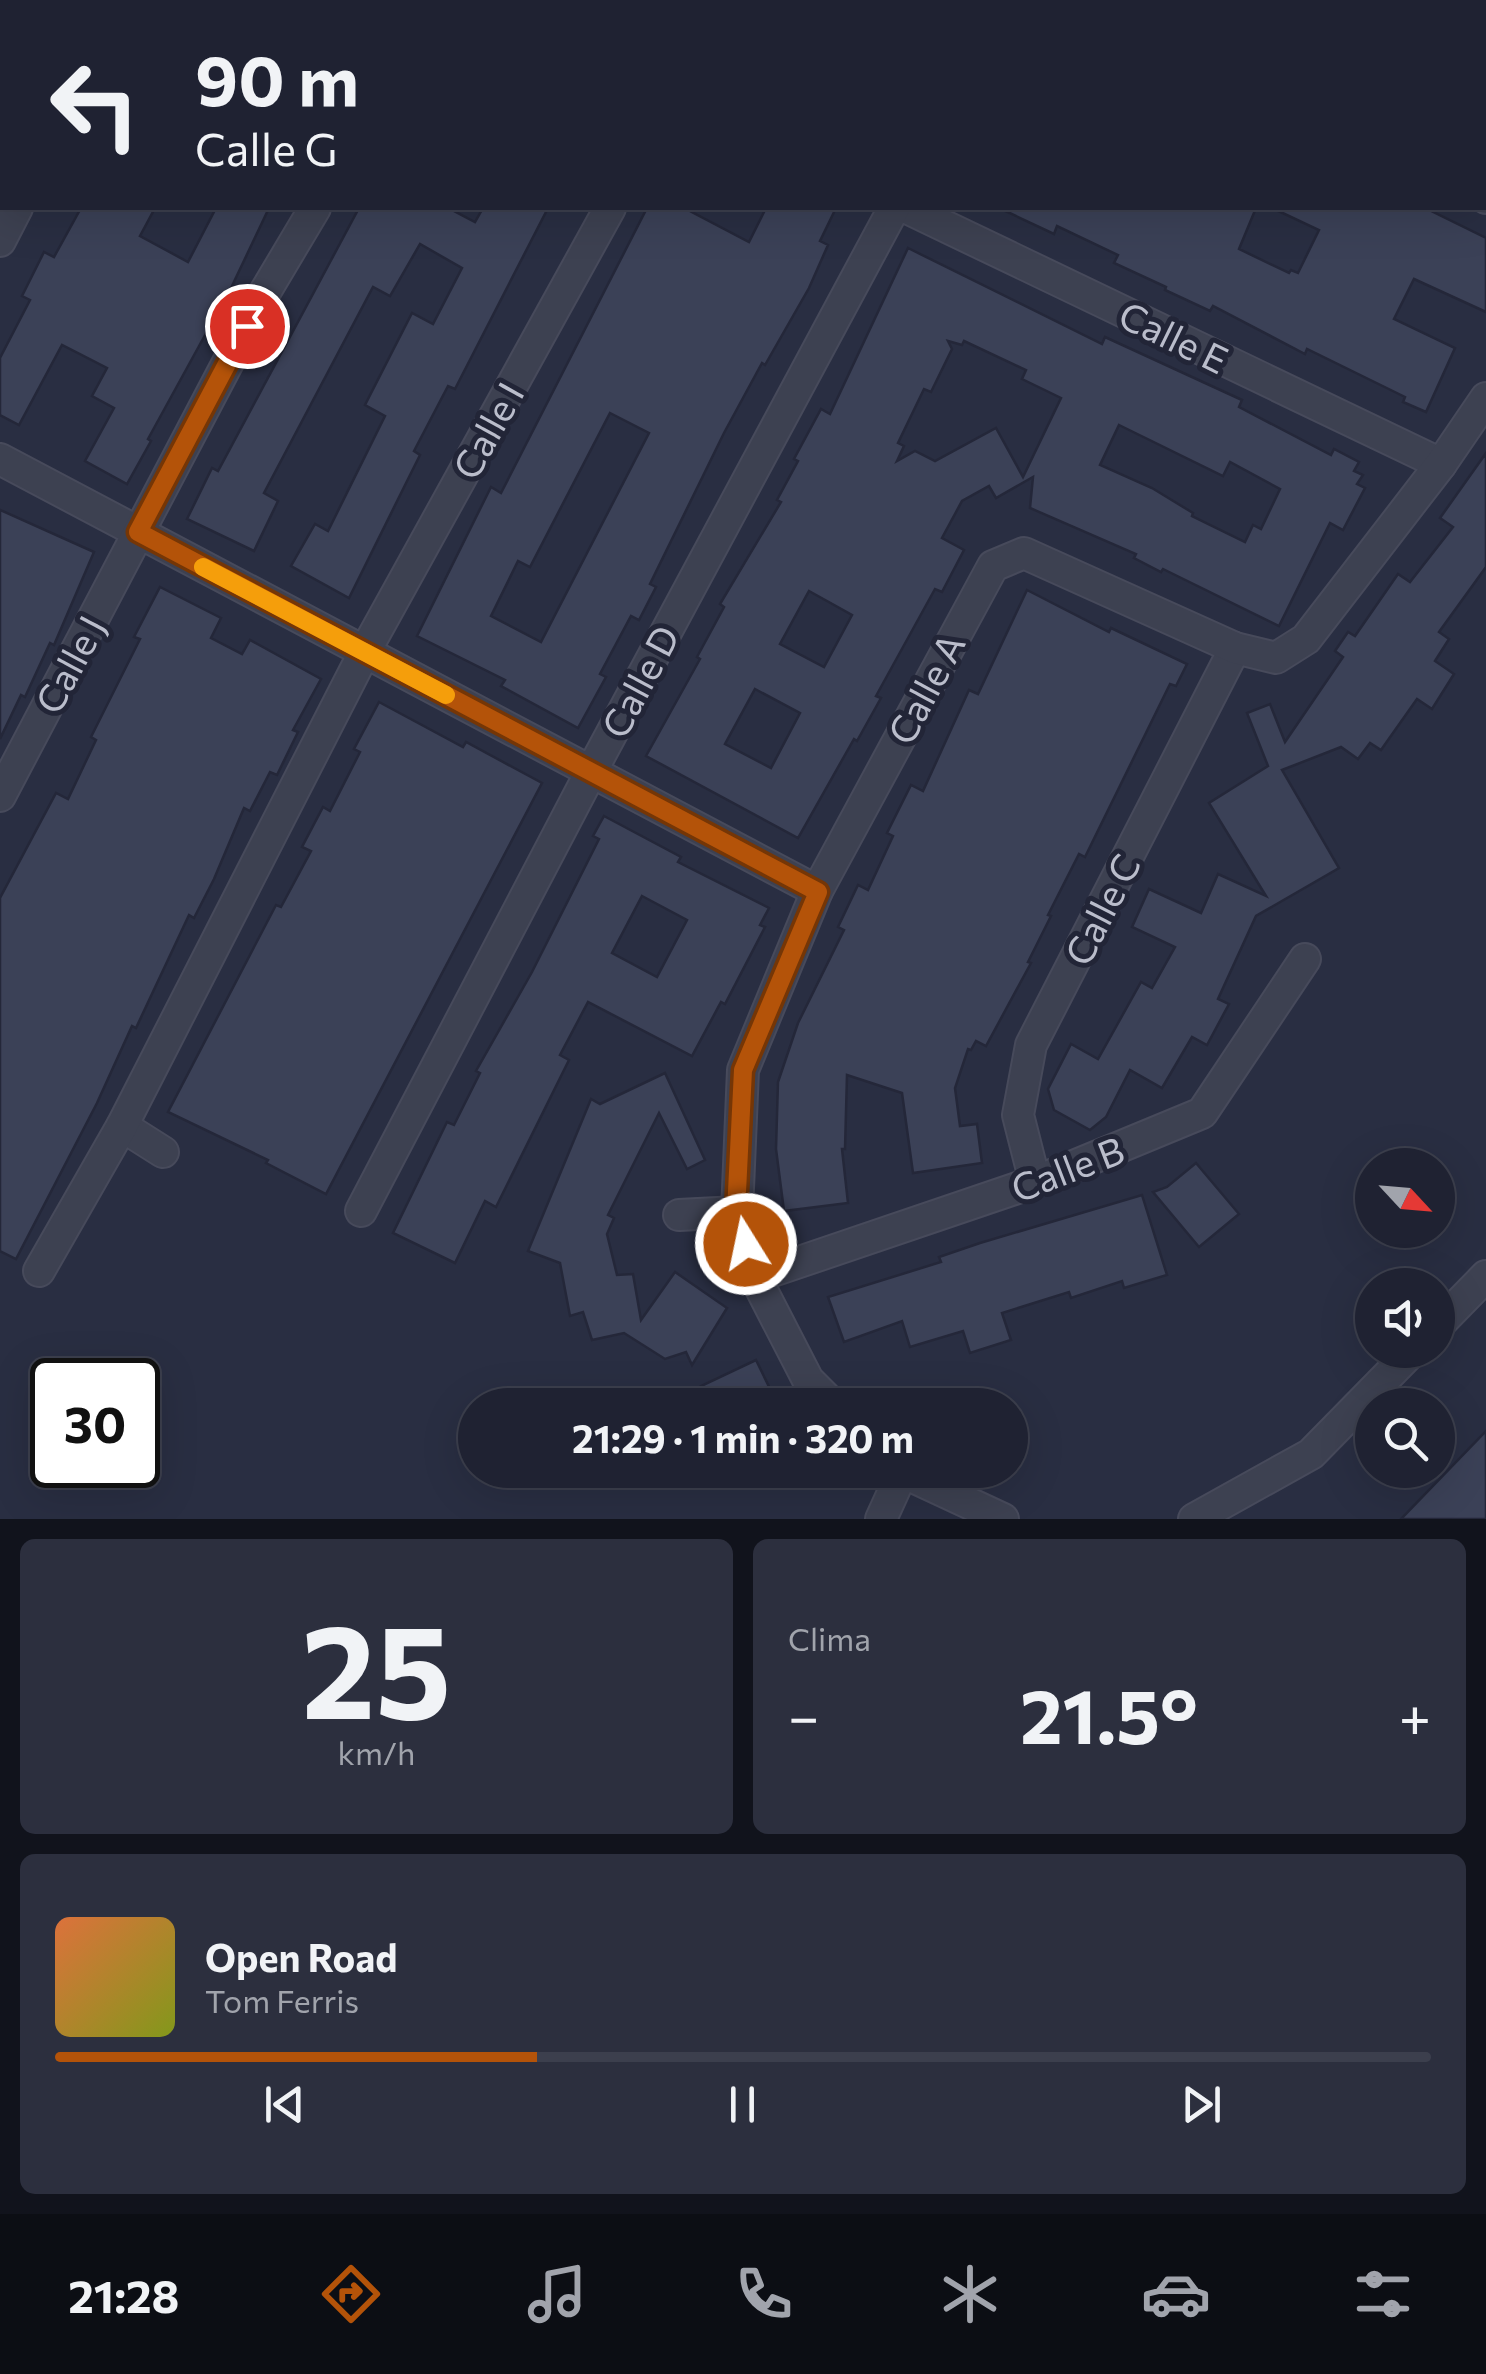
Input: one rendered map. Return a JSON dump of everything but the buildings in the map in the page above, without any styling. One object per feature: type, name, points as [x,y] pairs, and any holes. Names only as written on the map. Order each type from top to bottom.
[{"type":"street","points":[[0,241],[16,210]]},
{"type":"street","points":[[138,532],[314,210]]},
{"type":"street","name":"Calle I","points":[[39,1271],[122,1126],[364,653],[609,210]]},
{"type":"street","name":"Calle D","points":[[361,1211],[893,210]]},
{"type":"street","name":"Calle E","points":[[911,210],[1441,464]]},
{"type":"street","name":"Calle A","points":[[816,1388],[808,1380],[754,1277],[736,1212],[743,1070],[818,892],[993,566],[1024,553],[1235,648],[1276,658],[1306,639],[1441,464],[1486,398]]},
{"type":"street","points":[[0,459],[818,892]]},
{"type":"street","name":"Calle J","points":[[0,796],[138,532]]},
{"type":"street","name":"Calle C","points":[[1035,1182],[1018,1115],[1030,1045],[1235,648]]},
{"type":"street","name":"Calle B","points":[[754,1277],[1035,1182],[1202,1113],[1306,959]]},
{"type":"street","points":[[122,1126],[162,1152]]},
{"type":"street","points":[[680,1215],[736,1212]]},
{"type":"street","points":[[1455,1308],[1486,1276]]},
{"type":"street","points":[[1194,1519],[1310,1454],[1395,1368]]},
{"type":"street","points":[[881,1519],[894,1488]]},
{"type":"street","points":[[935,1488],[1003,1519]]},
{"type":"slow traffic","points":[[203,567],[446,695]]},
{"type":"route","points":[[247,326],[138,532],[818,892],[743,1070],[736,1212],[746,1244]]}]
